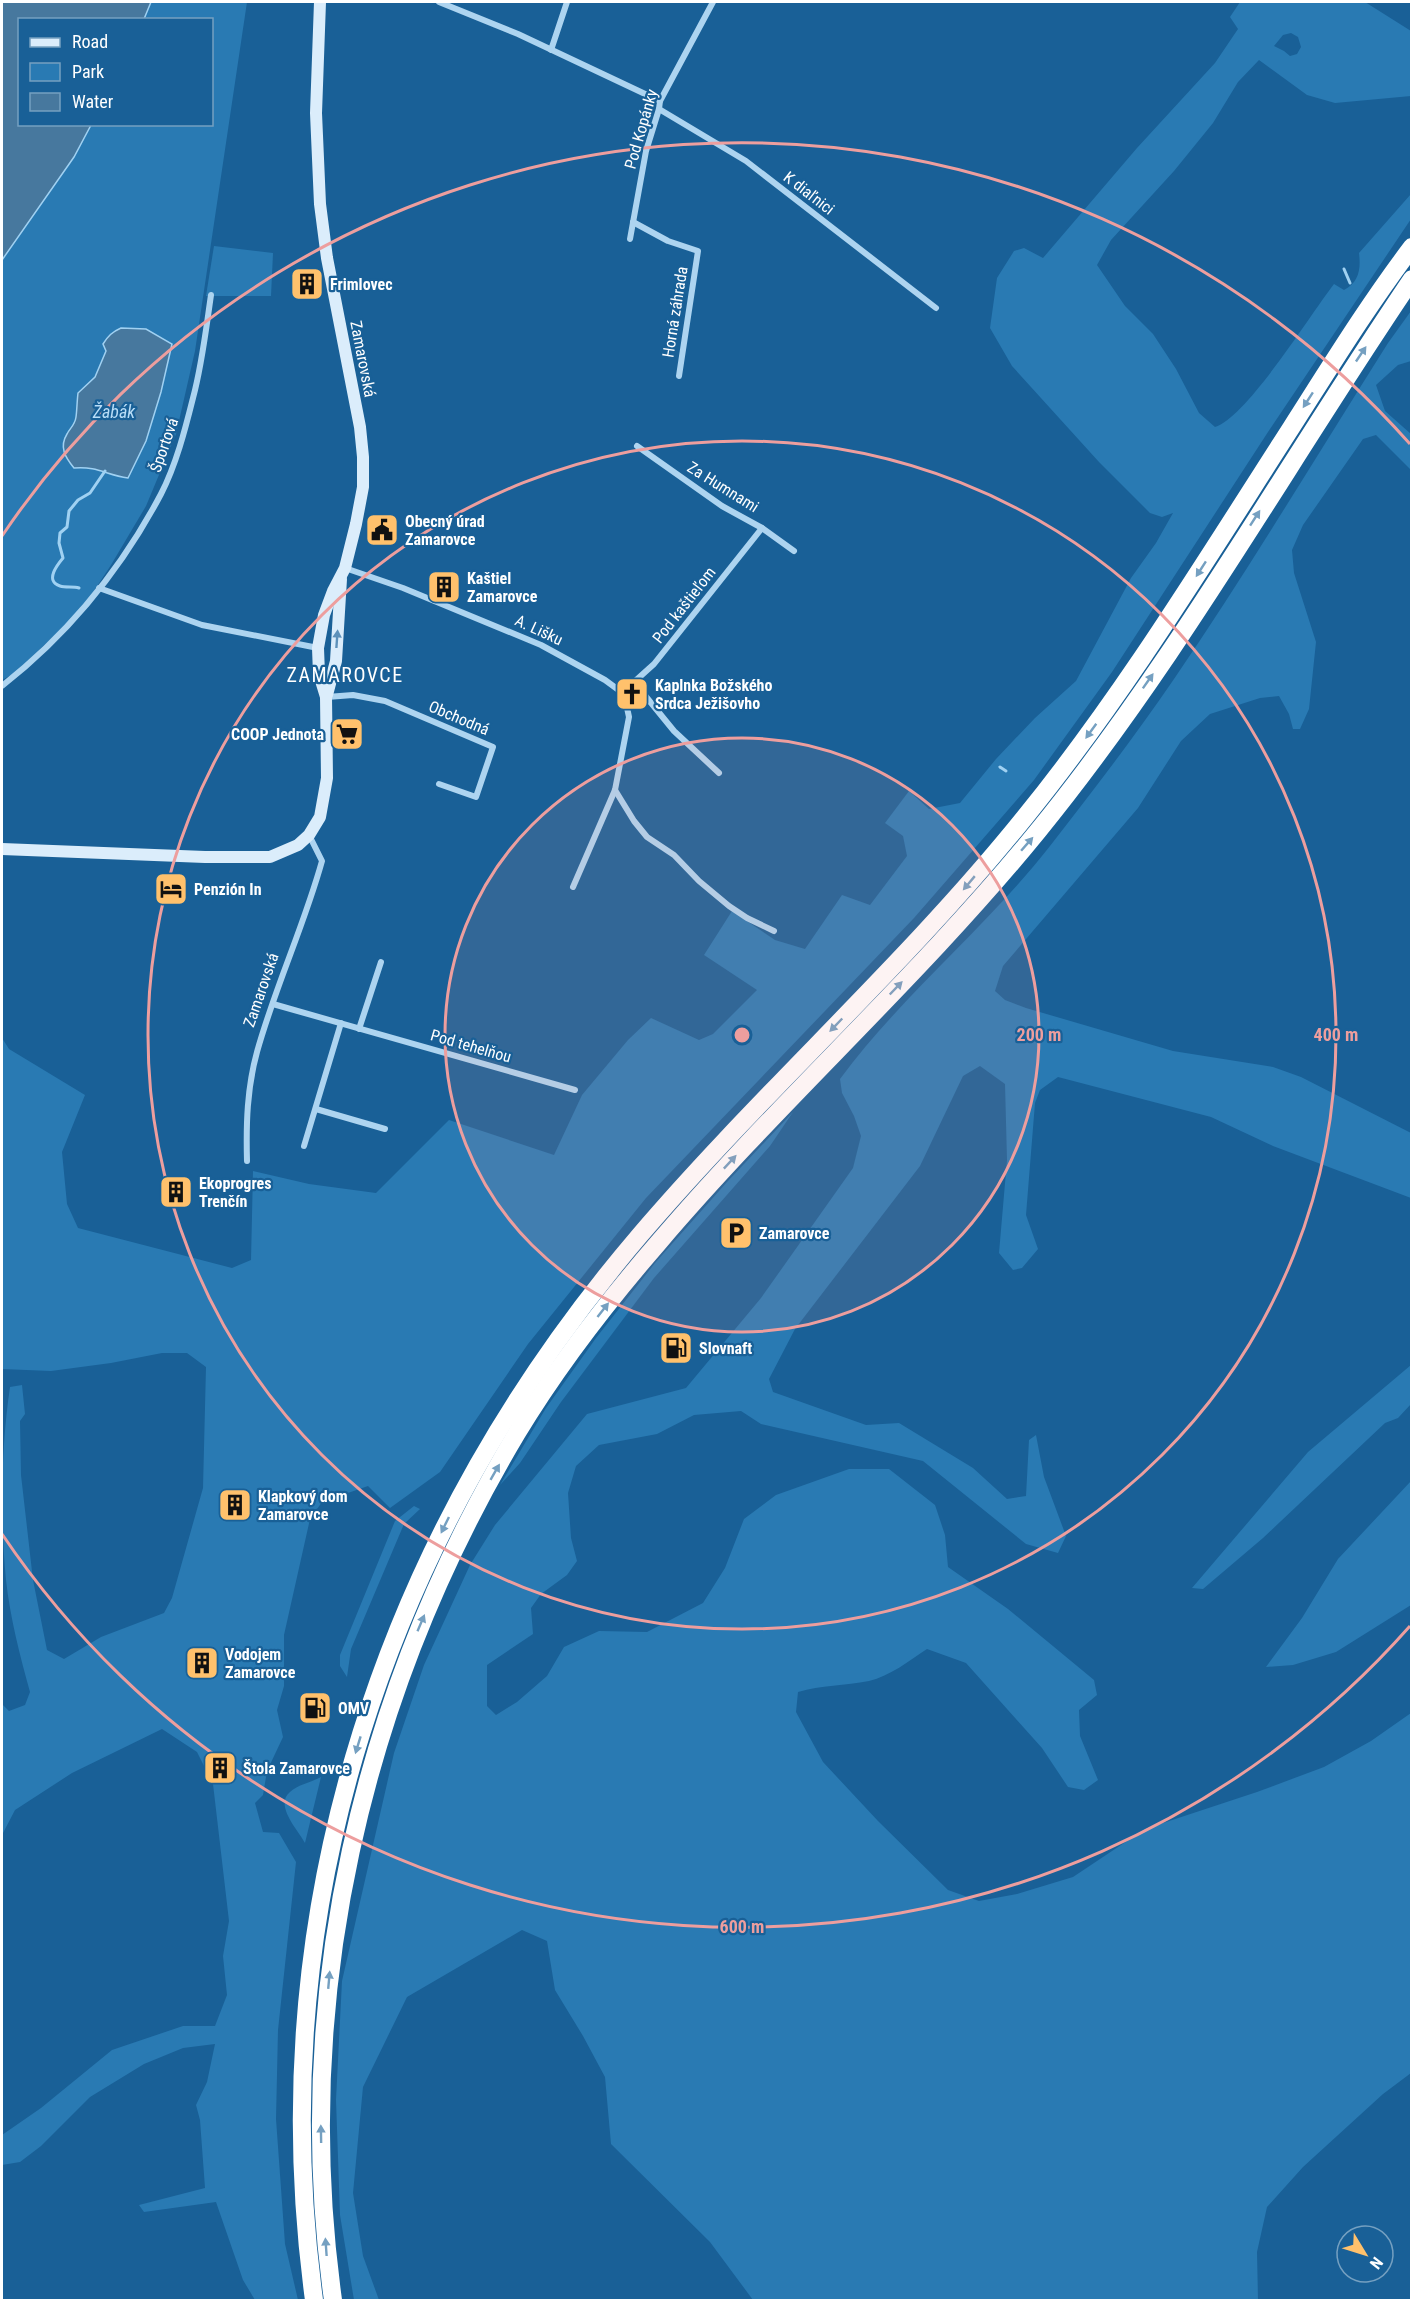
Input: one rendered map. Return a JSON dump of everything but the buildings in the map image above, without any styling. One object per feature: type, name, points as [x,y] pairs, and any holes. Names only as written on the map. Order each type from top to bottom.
[{"type":"highway","points":[[314,2301],[304,2219],[303,2068],[320,1905],[348,1778],[380,1676],[423,1569],[482,1455],[524,1388],[607,1274],[751,1112],[952,903],[1023,819],[1087,737],[1150,648],[1338,355],[1412,247]]},
{"type":"highway","points":[[333,2301],[326,2254],[320,2121],[330,1965],[339,1907],[365,1785],[384,1722],[418,1630],[466,1523],[520,1428],[580,1340],[622,1286],[749,1141],[966,913],[1037,832],[1103,747],[1162,661],[1346,376],[1412,279]]},
{"type":"main road","name":"Zamarovská","points":[[2,849],[270,857],[298,845],[309,835],[320,817],[326,794],[326,697],[336,661],[343,573],[363,487],[363,457],[360,427],[327,258],[320,204],[316,113],[320,2]]},
{"type":"main road","name":"Zamarovská","points":[[326,697],[319,674],[318,648],[324,615],[343,573]]},
{"type":"street","points":[[439,2],[447,3],[660,101]]},
{"type":"street","points":[[551,50],[567,2]]},
{"type":"street","name":"Pod Kopánky","points":[[630,239],[646,151],[660,101],[713,2]]},
{"type":"street","name":"K diaľnici","points":[[659,109],[746,161],[936,308]]},
{"type":"street","name":"Horná záhrada","points":[[633,222],[668,241],[698,251],[679,376]]},
{"type":"street","name":"Športová","points":[[2,686],[76,618],[125,552],[164,486],[194,398],[211,295]]},
{"type":"street","name":"Za Humnami","points":[[636,446],[722,506],[762,528],[794,551]]},
{"type":"street","name":"Pod kaštieľom","points":[[620,691],[654,664],[762,528]]},
{"type":"street","name":"A. Lišku","points":[[343,573],[403,588],[541,645],[605,680],[620,691]]},
{"type":"street","points":[[99,588],[202,625],[318,648]]},
{"type":"street","points":[[634,682],[674,730],[719,773]]},
{"type":"street","points":[[573,888],[615,790],[629,717],[620,691]]},
{"type":"street","name":"Obchodná","points":[[326,697],[353,695],[385,700],[493,747],[476,796],[439,784]]},
{"type":"street","points":[[615,790],[647,837],[674,855],[699,881],[729,906],[747,918],[774,930]]},
{"type":"street","name":"Zamarovská","points":[[247,1161],[246,1115],[257,1053],[322,861],[309,835]]},
{"type":"street","points":[[359,1029],[381,962]]},
{"type":"street","name":"Pod tehelňou","points":[[273,1004],[575,1090]]},
{"type":"street","points":[[304,1146],[341,1023]]},
{"type":"street","points":[[316,1108],[385,1129]]},
{"type":"green space","points":[[151,2],[247,2],[195,351],[176,434],[146,506],[82,609],[15,673],[2,680],[2,260],[74,157],[90,126],[213,126],[213,18],[144,18]]},
{"type":"green space","points":[[1240,2],[1365,2],[1411,31],[1411,96],[1335,103],[1307,95],[1259,60],[1238,82],[1213,123],[1174,171],[1111,240],[1097,265],[1125,306],[1153,334],[1176,369],[1199,413],[1215,427],[1244,405],[1278,363],[1334,284],[1344,290],[1353,283],[1359,270],[1359,253],[1411,194],[1411,219],[1268,432],[1112,672],[1034,780],[914,918],[646,1198],[528,1344],[440,1472],[390,1508],[368,1486],[322,1502],[310,1519],[284,1635],[284,1686],[277,1710],[283,1737],[267,1771],[263,1795],[255,1803],[263,1832],[279,1833],[296,1862],[278,2030],[276,2119],[285,2244],[298,2300],[255,2300],[243,2280],[216,2202],[144,2212],[139,2205],[205,2188],[200,2120],[196,2105],[207,2082],[215,2044],[183,2048],[144,2064],[90,2097],[41,2146],[20,2162],[2,2165],[2,2135],[41,2108],[112,2050],[183,2026],[215,2026],[227,1995],[223,1956],[229,1921],[213,1784],[197,1752],[162,1729],[72,1773],[15,1810],[2,1835],[2,1704],[9,1711],[25,1705],[30,1692],[13,1622],[4,1556],[3,1459],[10,1387],[22,1385],[25,1414],[20,1421],[21,1475],[33,1580],[47,1650],[64,1659],[101,1637],[164,1613],[172,1598],[203,1488],[206,1367],[187,1353],[162,1353],[51,1371],[2,1369],[2,1038],[9,1049],[85,1095],[62,1152],[67,1204],[78,1228],[232,1268],[251,1260],[253,1171],[309,1184],[376,1193],[449,1120],[554,1155],[582,1095],[628,1040],[651,1018],[699,1040],[713,1034],[757,990],[704,955],[732,911],[775,940],[805,949],[842,895],[870,905],[907,856],[903,836],[885,823],[909,791],[929,809],[960,803],[996,759],[1035,718],[1076,681],[1131,578],[1156,543],[1173,513],[1162,517],[1150,513],[1099,462],[1012,366],[990,328],[997,278],[1014,251],[1024,248],[1043,258],[1137,148],[1215,63],[1238,29],[1230,17]],"holes":[[[1291,33],[1298,37],[1301,47],[1297,54],[1290,56],[1274,46],[1283,35]]]},
{"type":"green space","points":[[214,246],[273,253],[271,296],[206,296]]},
{"type":"green space","points":[[1411,311],[1411,361],[1398,365],[1376,385],[1385,411],[1411,434],[1411,470],[1376,435],[1363,439],[1303,525],[1292,550],[1294,573],[1316,642],[1309,709],[1300,729],[1293,729],[1289,714],[1279,696],[1260,698],[1210,714],[1181,741],[1138,808],[1003,966],[995,991],[1005,1000],[1026,1008],[1173,1051],[1273,1067],[1301,1077],[1411,1133],[1411,1198],[1273,1146],[1211,1117],[1058,1077],[1040,1090],[1035,1103],[1026,1215],[1038,1249],[1022,1268],[1013,1270],[999,1253],[1007,1160],[1005,1084],[980,1066],[963,1076],[920,1166],[795,1329],[769,1379],[773,1392],[866,1425],[899,1423],[973,1468],[1007,1499],[1026,1496],[1029,1440],[1036,1435],[1044,1477],[1066,1536],[1058,1553],[1026,1544],[923,1461],[761,1424],[741,1411],[694,1415],[657,1434],[599,1445],[576,1466],[568,1493],[571,1538],[577,1561],[567,1575],[541,1594],[531,1608],[533,1634],[487,1665],[487,1706],[496,1715],[517,1702],[547,1676],[564,1647],[599,1631],[647,1632],[703,1603],[725,1568],[744,1519],[776,1495],[849,1469],[889,1469],[935,1505],[945,1535],[948,1567],[1008,1609],[1094,1680],[1097,1695],[1079,1710],[1080,1736],[1098,1780],[1084,1790],[1068,1787],[1042,1748],[966,1663],[927,1649],[899,1668],[877,1679],[798,1692],[796,1712],[823,1762],[878,1821],[948,1890],[979,1901],[1017,1894],[1073,1877],[1145,1829],[1324,1767],[1371,1741],[1411,1713],[1411,2073],[1383,2094],[1303,2167],[1267,2207],[1257,2252],[1258,2300],[753,2300],[710,2242],[611,2144],[605,2077],[555,1990],[547,1941],[522,1930],[407,1997],[363,2087],[353,2193],[363,2256],[379,2300],[354,2300],[340,2215],[336,2100],[342,1981],[394,1753],[424,1665],[470,1565],[495,1525],[587,1414],[686,1388],[761,1298],[853,1168],[861,1136],[842,1093],[840,1079],[890,1019],[1025,876],[1114,763],[1202,638],[1388,343]]},
{"type":"green space","points":[[793,1112],[770,1146],[654,1278],[561,1402],[520,1463],[500,1485],[546,1408],[596,1338],[655,1263]]},
{"type":"green space","points":[[1411,1365],[1411,1404],[1398,1418],[1385,1423],[1263,1538],[1203,1589],[1192,1588],[1308,1452]]},
{"type":"green space","points":[[1411,1481],[1411,1605],[1336,1652],[1293,1665],[1266,1667],[1302,1618],[1338,1559]]},
{"type":"green space","points":[[414,1506],[420,1509],[404,1524],[351,1649],[347,1677],[340,1666],[340,1655],[395,1521]]},
{"type":"green space","points":[[321,1777],[305,1843],[289,1818],[285,1804],[286,1797],[297,1787]]},
{"type":"water","points":[[2,2],[151,2],[144,18],[18,18],[18,126],[90,126],[74,157],[2,260]]},
{"type":"water","name":"Žabák","points":[[121,328],[146,329],[172,344],[161,392],[146,441],[128,478],[96,469],[74,468],[63,448],[68,432],[74,424],[78,393],[95,377],[106,351],[103,344],[109,336]]},
{"type":"waterway","points":[[1344,269],[1350,283]]},
{"type":"waterway","points":[[79,588],[60,586],[53,580],[54,572],[63,558],[59,543],[60,533],[67,527],[69,511],[78,500],[90,493],[105,471]]},
{"type":"waterway","points":[[1000,767],[1006,771]]},
{"type":"place","name":"Frimlovec","points":[[307,284]]},
{"type":"place","name":"Obecný úrad Zamarovce","points":[[382,530]]},
{"type":"place","name":"Kaštiel Zamarovce","points":[[444,587]]},
{"type":"place","name":"Kaplnka Božského Srdca Ježišovho","points":[[632,694]]},
{"type":"place","name":"COOP Jednota","points":[[347,734]]},
{"type":"place","name":"Penzión In","points":[[171,889]]},
{"type":"place","name":"Ekoprogres Trenčín","points":[[176,1192]]},
{"type":"place","name":"Zamarovce","points":[[736,1233]]},
{"type":"place","name":"Slovnaft","points":[[676,1348]]},
{"type":"place","name":"Klapkový dom Zamarovce","points":[[235,1505]]},
{"type":"place","name":"Vodojem Zamarovce","points":[[202,1663]]},
{"type":"place","name":"OMV","points":[[315,1708]]},
{"type":"place","name":"Štola Zamarovce","points":[[220,1768]]},
{"type":"district","name":"ZAMAROVCE","points":[[345,675]]}]
